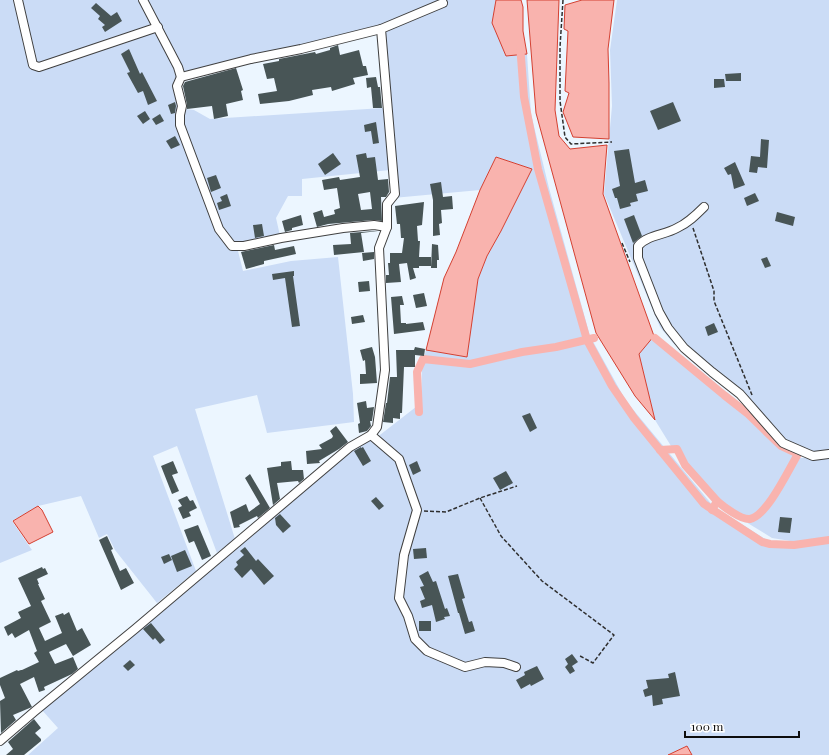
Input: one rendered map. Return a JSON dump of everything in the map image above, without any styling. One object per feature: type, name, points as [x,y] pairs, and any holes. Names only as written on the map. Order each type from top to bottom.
[{"type":"street","points":[[18,0],[33,65],[39,67],[158,27]]},
{"type":"street","points":[[143,0],[178,67],[181,78],[177,86],[182,106],[180,125],[219,229],[232,246],[244,246],[281,238],[351,227],[374,225],[387,227]]},
{"type":"street","points":[[181,78],[251,59],[301,49],[381,29],[443,4]]},
{"type":"street","points":[[0,741],[350,447],[371,435],[377,427],[385,370],[379,248],[387,227],[387,204],[395,194],[381,29]]},
{"type":"street","points":[[704,207],[692,219],[676,229],[640,243],[637,250],[638,258],[659,312],[668,328],[684,348],[740,394],[783,443],[813,456],[829,454]]},
{"type":"street","points":[[371,435],[399,459],[417,510],[404,555],[400,598],[408,616],[415,639],[427,651],[465,667],[485,662],[504,663],[516,668]]},
{"type":"path","points":[[563,0],[560,47],[560,101],[565,137],[571,144],[612,142]]},
{"type":"path","points":[[692,219],[692,226],[714,291],[714,301],[754,401]]},
{"type":"path","points":[[417,510],[446,512],[480,498],[517,486]]},
{"type":"path","points":[[480,498],[501,536],[542,581],[614,635],[593,663],[580,656]]},
{"type":"shaded area","points":[[0,0],[496,0],[506,55],[527,54],[531,114],[549,188],[590,336],[626,401],[713,506],[770,542],[796,547],[829,542],[829,755],[28,755],[58,728],[41,709],[350,450],[372,437],[376,438],[421,403],[422,366],[426,350],[467,357],[478,279],[487,256],[532,169],[496,157],[480,190],[393,198],[390,170],[302,179],[302,196],[288,196],[276,218],[281,240],[238,251],[243,271],[291,261],[338,257],[353,394],[354,422],[267,433],[257,395],[195,409],[235,539],[217,553],[177,446],[153,456],[196,571],[157,603],[115,550],[107,534],[99,538],[81,496],[38,506],[12,521],[32,550],[0,563]],"holes":[[[377,33],[383,108],[210,119],[194,110],[185,109],[180,81],[254,60]]]},
{"type":"shaded area","points":[[496,0],[521,0],[523,7],[523,31],[527,54],[506,56],[492,23]]},
{"type":"shaded area","points":[[527,0],[559,0],[555,110],[559,136],[570,149],[607,145],[603,194],[654,336],[639,354],[655,420],[635,396],[596,333],[536,113]]},
{"type":"shaded area","points":[[582,0],[614,0],[608,49],[609,139],[573,137],[563,112],[569,93],[565,91],[568,31],[564,29],[565,5]]},
{"type":"shaded area","points":[[617,0],[829,0],[829,453],[813,454],[783,442],[760,413],[717,381],[673,343],[660,327],[604,194],[612,106],[610,50]]},
{"type":"shaded area","points":[[496,157],[532,169],[487,256],[478,279],[467,357],[426,350],[444,278],[456,252],[480,190]]},
{"type":"shaded area","points":[[654,336],[656,340],[723,396],[747,413],[771,438],[781,446],[797,455],[775,492],[764,507],[753,516],[743,516],[718,500],[686,465],[678,448],[671,446],[655,420],[639,354]]},
{"type":"shaded area","points":[[829,457],[829,537],[797,542],[772,538],[746,522],[753,520],[767,508],[778,494],[800,458]]},
{"type":"shaded area","points":[[38,506],[42,510],[53,532],[29,544],[13,521]]},
{"type":"shaded area","points":[[687,746],[692,755],[668,755]]},
{"type":"building","points":[[96,3],[111,16],[117,12],[122,21],[105,32],[102,27],[105,25],[98,19],[100,16],[91,8]]},
{"type":"building","points":[[338,45],[340,55],[359,50],[363,66],[366,66],[368,75],[353,78],[355,84],[332,91],[331,87],[312,90],[313,95],[289,101],[260,104],[258,94],[277,91],[274,78],[267,79],[263,64],[279,61],[279,59],[315,52],[316,54],[330,50],[330,48]]},
{"type":"building","points":[[129,49],[140,74],[142,72],[157,101],[148,105],[143,91],[138,93],[127,73],[130,72],[121,54]]},
{"type":"building","points":[[236,68],[243,90],[241,91],[243,100],[226,104],[228,116],[214,119],[212,106],[187,109],[183,86],[185,82]]},
{"type":"building","points":[[741,73],[741,81],[726,81],[725,74]]},
{"type":"building","points":[[376,77],[378,87],[380,87],[382,108],[373,108],[371,87],[367,88],[366,78]]},
{"type":"building","points":[[714,79],[724,79],[725,87],[714,88]]},
{"type":"building","points":[[175,102],[175,113],[171,114],[168,105]]},
{"type":"building","points":[[673,102],[681,121],[658,130],[650,111]]},
{"type":"building","points":[[145,111],[150,119],[143,124],[137,116]]},
{"type":"building","points":[[160,114],[164,121],[156,125],[152,119]]},
{"type":"building","points":[[376,122],[379,143],[373,144],[371,131],[365,132],[364,125]]},
{"type":"building","points":[[175,136],[180,145],[171,149],[166,141]]},
{"type":"building","points":[[761,139],[769,140],[767,168],[758,167],[757,173],[749,172],[751,156],[760,157]]},
{"type":"building","points":[[629,149],[635,183],[645,180],[648,191],[636,194],[638,201],[630,203],[631,206],[620,209],[617,198],[615,198],[612,189],[620,186],[614,151]]},
{"type":"building","points":[[333,153],[341,164],[325,175],[318,164]]},
{"type":"building","points":[[366,153],[367,158],[375,157],[378,180],[388,179],[389,192],[386,197],[381,197],[382,221],[373,220],[328,224],[317,227],[313,213],[322,210],[324,217],[335,214],[334,210],[340,208],[337,188],[324,190],[322,180],[339,177],[340,180],[360,177],[356,155]],"holes":[[[370,192],[372,209],[361,210],[358,194]]]},
{"type":"building","points":[[735,162],[745,185],[734,189],[731,174],[728,175],[724,168]]},
{"type":"building","points":[[216,175],[221,188],[211,192],[207,178]]},
{"type":"building","points":[[441,182],[443,197],[452,196],[453,209],[441,210],[442,223],[439,224],[440,235],[433,236],[433,200],[430,184]]},
{"type":"building","points":[[755,193],[759,201],[747,206],[744,198]]},
{"type":"building","points":[[227,194],[231,206],[219,210],[217,203],[222,201],[220,197]]},
{"type":"building","points":[[424,202],[422,225],[417,226],[418,241],[420,241],[419,257],[431,257],[431,266],[419,266],[419,268],[413,268],[416,278],[410,280],[407,263],[399,264],[401,282],[386,283],[386,275],[389,275],[388,263],[390,263],[390,253],[402,253],[404,238],[401,238],[400,224],[397,224],[395,206]]},
{"type":"building","points":[[777,212],[795,217],[793,226],[775,221]]},
{"type":"building","points":[[301,215],[303,225],[285,232],[282,221]]},
{"type":"building","points":[[634,215],[642,236],[633,243],[624,219]]},
{"type":"building","points":[[262,224],[264,236],[255,238],[253,225]]},
{"type":"building","points":[[378,231],[361,233],[364,252],[334,255],[333,245],[351,244],[350,233]]},
{"type":"building","points":[[432,244],[438,245],[439,260],[437,260],[437,268],[431,268]]},
{"type":"building","points":[[274,245],[275,250],[294,246],[296,254],[264,261],[264,264],[246,269],[241,252]]},
{"type":"building","points":[[374,252],[374,259],[363,261],[362,253]]},
{"type":"building","points":[[767,257],[771,266],[765,268],[761,259]]},
{"type":"building","points":[[294,271],[293,276],[300,326],[292,327],[285,278],[273,280],[272,274]]},
{"type":"building","points":[[369,281],[370,291],[359,292],[358,282]]},
{"type":"building","points":[[424,293],[427,306],[416,308],[413,295]]},
{"type":"building","points":[[402,296],[404,305],[400,305],[401,323],[406,324],[423,322],[425,330],[394,334],[391,297]]},
{"type":"building","points":[[363,315],[365,322],[352,324],[351,317]]},
{"type":"building","points":[[714,323],[718,332],[708,336],[705,327]]},
{"type":"building","points":[[372,347],[375,357],[377,383],[360,384],[360,374],[366,374],[365,360],[363,361],[360,350]]},
{"type":"building","points":[[415,347],[425,349],[424,356],[415,355],[415,367],[404,367],[402,413],[400,413],[400,419],[393,418],[393,423],[383,422],[390,377],[397,377],[396,350],[414,350]]},
{"type":"building","points":[[366,401],[367,408],[374,407],[372,421],[370,421],[371,426],[367,431],[359,433],[358,424],[360,423],[357,403]]},
{"type":"building","points":[[530,413],[537,428],[530,432],[522,416]]},
{"type":"building","points":[[336,426],[348,442],[319,461],[320,463],[307,464],[306,451],[322,449],[319,445],[332,438],[333,436],[330,431]]},
{"type":"building","points":[[363,447],[371,461],[363,466],[354,451]]},
{"type":"building","points":[[173,461],[178,473],[172,475],[179,491],[172,494],[161,466]]},
{"type":"building","points":[[291,461],[292,470],[303,470],[304,479],[299,483],[298,481],[277,483],[280,499],[273,505],[267,468],[281,466],[281,462]]},
{"type":"building","points":[[417,461],[421,471],[413,475],[409,465]]},
{"type":"building","points":[[506,471],[513,483],[500,490],[493,478]]},
{"type":"building","points":[[250,474],[270,508],[258,518],[257,516],[239,525],[240,527],[234,528],[230,512],[246,504],[249,512],[260,504],[245,478]]},
{"type":"building","points":[[187,496],[190,501],[193,500],[197,508],[189,512],[191,516],[183,519],[178,508],[182,506],[178,500]]},
{"type":"building","points":[[376,497],[384,506],[379,510],[371,501]]},
{"type":"building","points":[[280,514],[291,526],[283,533],[276,525],[275,518]]},
{"type":"building","points":[[780,517],[792,518],[790,533],[778,532]]},
{"type":"building","points":[[198,525],[211,556],[202,560],[194,541],[189,543],[184,530]]},
{"type":"building","points":[[107,536],[120,571],[126,568],[134,583],[121,590],[99,540]]},
{"type":"building","points":[[245,547],[256,561],[258,559],[274,576],[264,585],[251,569],[242,578],[234,569],[238,565],[236,562],[244,555],[240,551]]},
{"type":"building","points":[[426,548],[427,558],[414,559],[413,549]]},
{"type":"building","points":[[185,550],[192,566],[177,572],[171,556]]},
{"type":"building","points":[[169,554],[172,560],[164,564],[161,557]]},
{"type":"building","points":[[42,567],[43,569],[45,568],[48,574],[37,579],[45,599],[41,601],[51,622],[39,628],[45,641],[62,633],[55,616],[63,613],[64,615],[69,612],[77,631],[82,628],[91,645],[73,656],[66,644],[49,652],[55,664],[73,657],[78,669],[72,674],[44,687],[45,690],[39,692],[34,677],[20,684],[32,707],[13,715],[16,720],[1,733],[0,701],[5,698],[0,685],[0,678],[39,662],[34,653],[37,651],[29,630],[15,638],[12,633],[8,636],[4,627],[21,618],[18,612],[31,606],[18,578]]},
{"type":"building","points":[[428,571],[433,582],[436,581],[445,609],[447,608],[450,616],[444,617],[445,619],[436,622],[432,605],[422,608],[420,601],[425,599],[420,587],[424,586],[419,576]]},
{"type":"building","points":[[458,574],[465,598],[462,599],[469,622],[472,621],[475,631],[465,634],[448,576]]},
{"type":"building","points":[[419,621],[431,621],[431,631],[419,631]]},
{"type":"building","points":[[151,623],[165,640],[160,644],[155,638],[153,640],[143,629]]},
{"type":"building","points":[[572,654],[578,662],[572,666],[575,671],[570,674],[565,667],[568,664],[565,659]]},
{"type":"building","points":[[130,660],[135,665],[128,671],[123,666]]},
{"type":"building","points":[[537,666],[544,679],[531,686],[530,684],[521,689],[516,680],[525,675],[524,672]]},
{"type":"building","points":[[675,672],[680,696],[662,699],[663,704],[653,706],[652,695],[645,697],[643,690],[648,688],[646,680],[669,678],[668,674]]},
{"type":"building","points":[[34,719],[41,728],[35,733],[41,741],[24,755],[6,755],[13,749],[8,742]]},
{"type":"waterway","points":[[520,44],[524,97],[538,169],[587,340],[612,386],[634,418],[704,504],[762,542],[770,544],[794,545],[829,540]]},
{"type":"waterway","points":[[419,412],[417,372],[423,359],[470,364],[594,338]]},
{"type":"waterway","points":[[655,338],[747,413],[781,446],[798,454],[777,491],[757,516],[746,519],[733,513],[717,501],[712,510]]},
{"type":"waterway","points":[[660,450],[677,449],[685,465],[717,501]]}]
